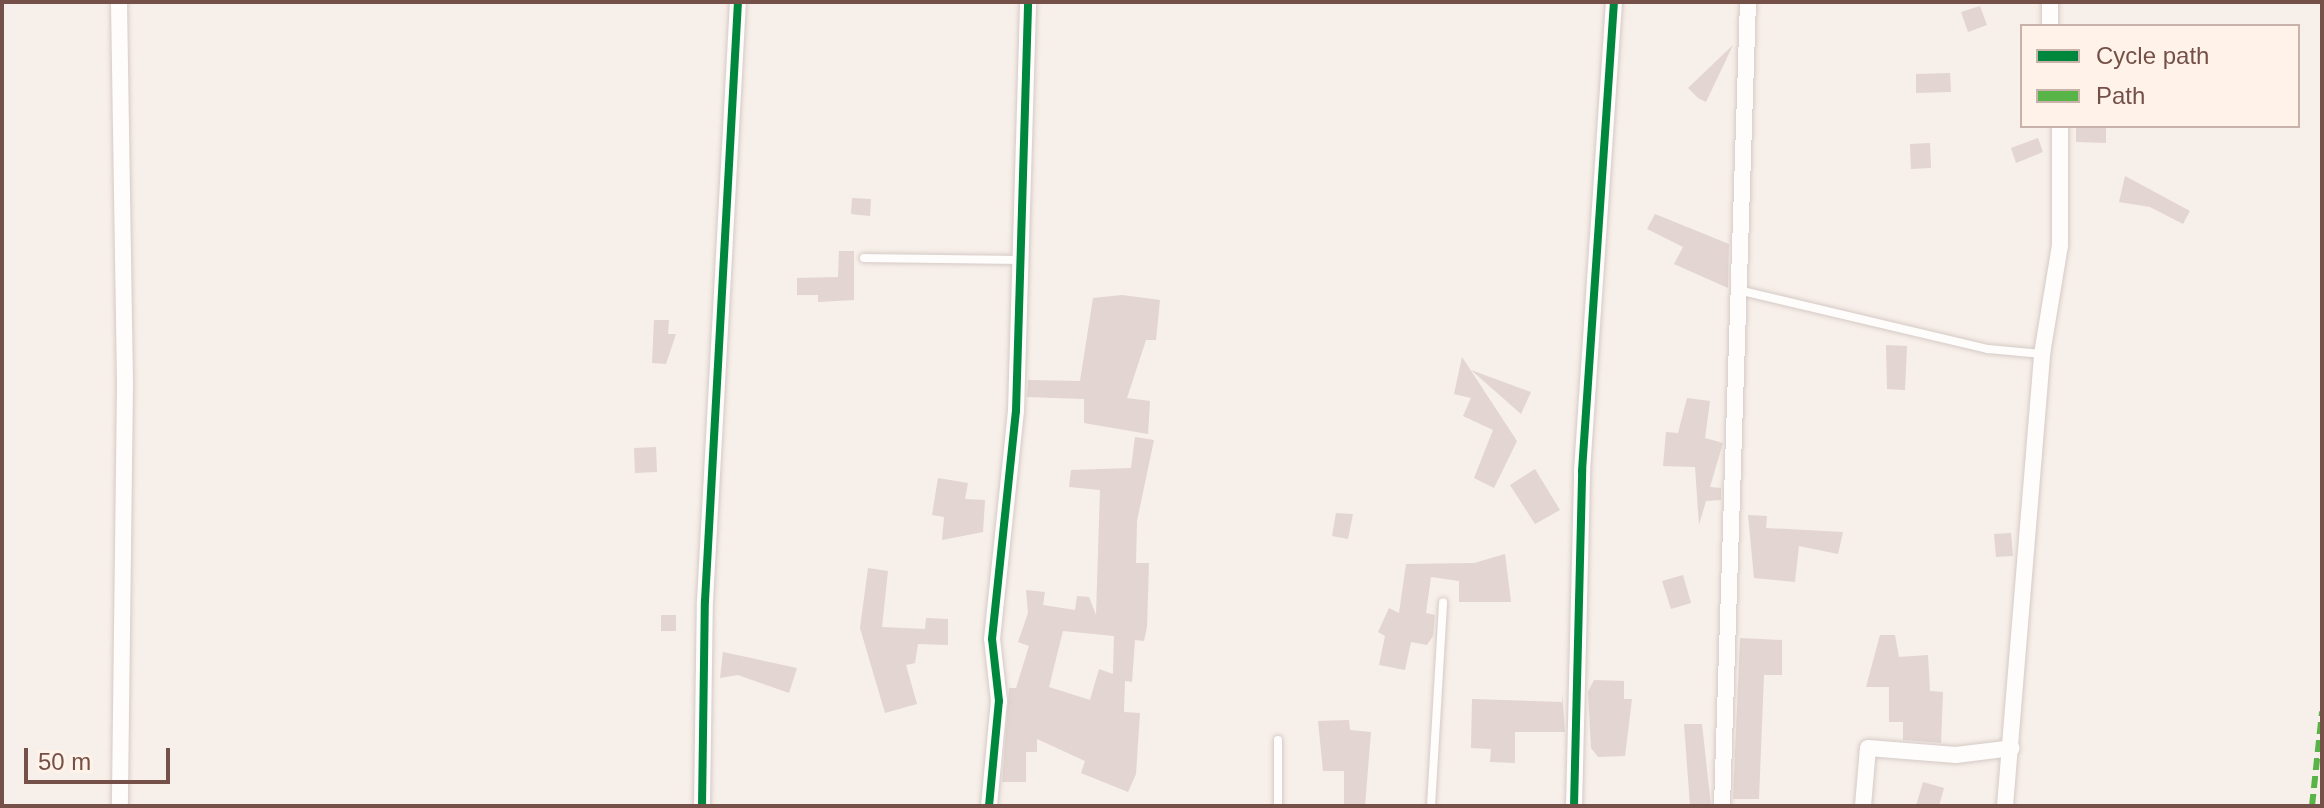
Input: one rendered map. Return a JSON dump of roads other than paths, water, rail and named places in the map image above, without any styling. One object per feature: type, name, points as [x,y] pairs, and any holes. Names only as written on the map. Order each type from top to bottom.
[{"type":"street","points":[[119,2],[125,385],[120,806]]},
{"type":"street","points":[[702,806],[705,601],[738,2]]},
{"type":"street","points":[[989,806],[999,701],[992,639],[1016,411],[1017,260],[1028,2]]},
{"type":"street","points":[[1574,806],[1582,471],[1614,2]]},
{"type":"street","points":[[1722,806],[1737,290],[1745,255],[1748,2]]},
{"type":"street","points":[[2050,2],[2050,24]]},
{"type":"street","points":[[2005,806],[2042,354],[2060,245],[2060,128]]},
{"type":"street","points":[[1863,806],[1868,748],[1956,755],[2012,748]]},
{"type":"lane","points":[[864,258],[1017,260]]},
{"type":"lane","points":[[1737,290],[1988,349],[2042,354]]},
{"type":"lane","points":[[1431,806],[1443,602]]},
{"type":"lane","points":[[1278,740],[1278,806]]}]
